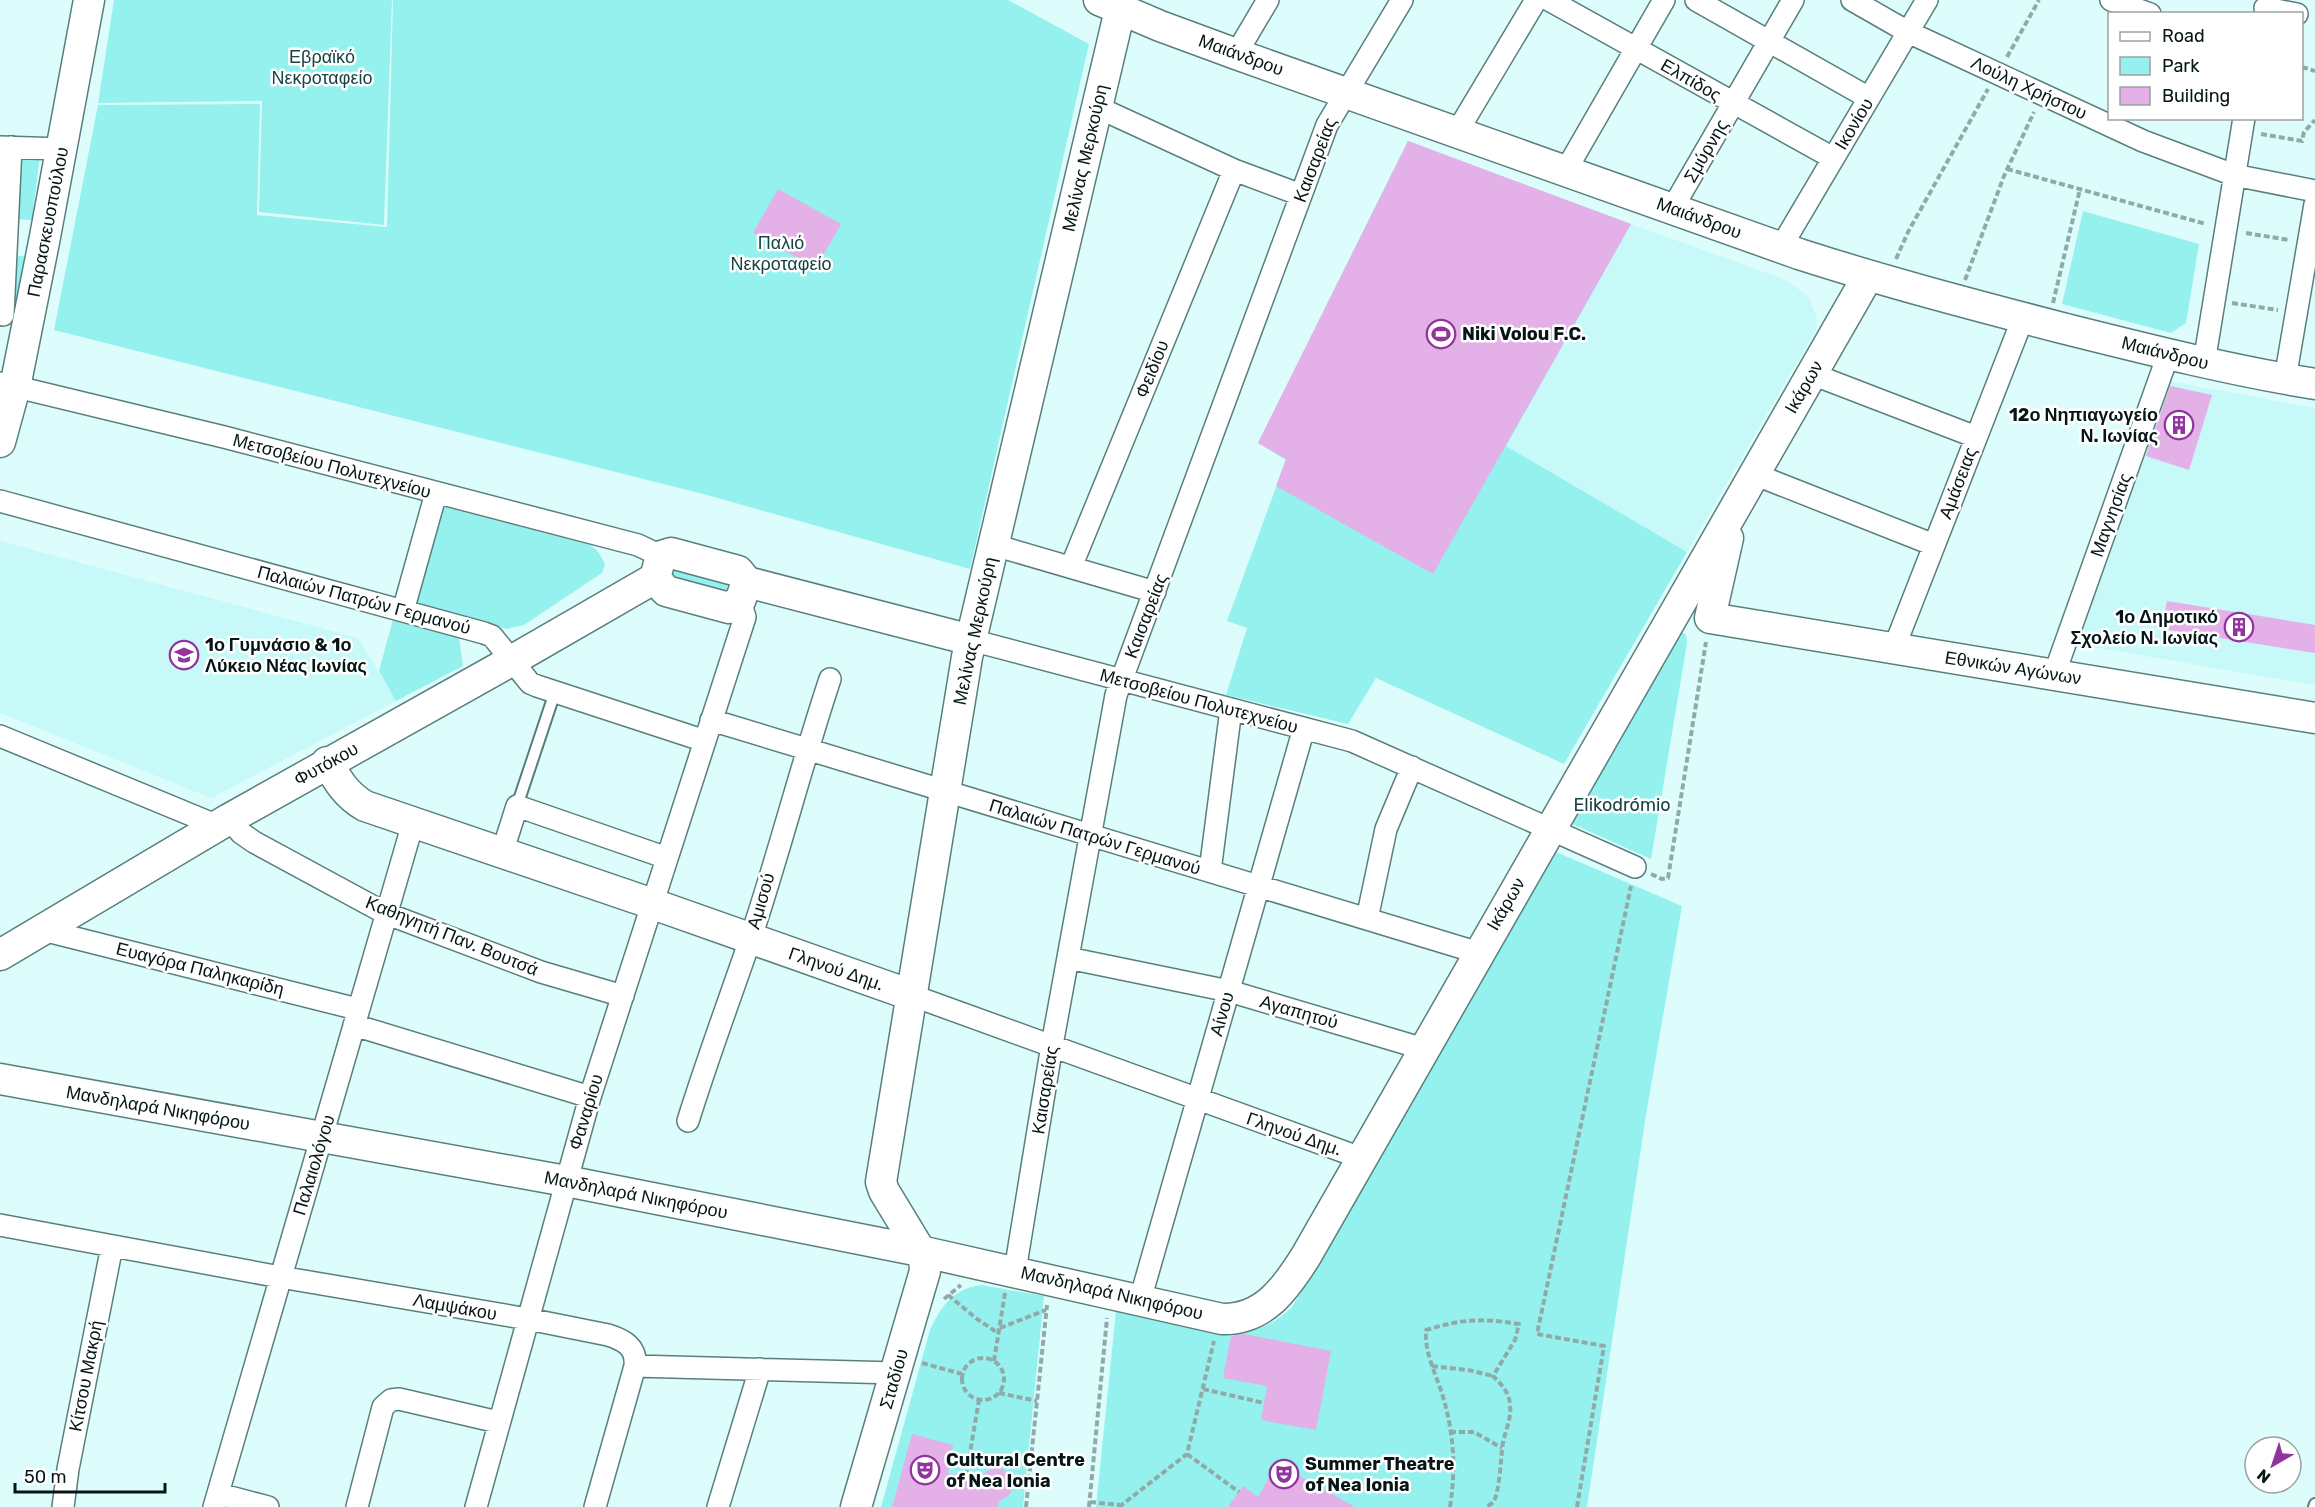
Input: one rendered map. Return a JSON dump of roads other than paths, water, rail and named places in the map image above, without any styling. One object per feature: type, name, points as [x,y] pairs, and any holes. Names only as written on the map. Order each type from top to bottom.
[{"type":"street","name":"Παρασκευοπούλου","points":[[11,316],[44,242],[89,0]]},
{"type":"street","points":[[1236,54],[1268,0]]},
{"type":"street","name":"Καισαρείας","points":[[1011,1279],[1113,706],[1327,125],[1402,0]]},
{"type":"street","points":[[1457,132],[1536,0]]},
{"type":"street","name":"Ελπίδος","points":[[1549,0],[1833,158]]},
{"type":"street","points":[[1566,170],[1664,0]]},
{"type":"street","points":[[1696,0],[1869,98]]},
{"type":"street","name":"Σμύρνης","points":[[1672,209],[1793,0]]},
{"type":"street","name":"Λούλη Χρήστου","points":[[1852,0],[1908,32],[2152,145],[2234,175],[2315,191]]},
{"type":"street","name":"Ικονίου","points":[[1790,251],[1833,158],[1927,0]]},
{"type":"street","points":[[2111,0],[2144,12]]},
{"type":"street","name":"Μαιάνδρου","points":[[1110,5],[1236,54],[1790,251],[1877,279],[2168,355],[2315,384]]},
{"type":"street","name":"Μελίνας Μερκούρη","points":[[920,1251],[884,1191],[881,1182],[971,640],[1097,107],[1110,5]]},
{"type":"street","points":[[2265,7],[2289,12]]},
{"type":"street","points":[[1097,107],[1234,170],[1301,195]]},
{"type":"street","points":[[2204,363],[2243,125]]},
{"type":"street","name":"Παρασκευοπούλου","points":[[0,442],[7,385],[11,316],[4,237],[6,147]]},
{"type":"street","points":[[6,147],[62,149]]},
{"type":"street","name":"Φειδίου","points":[[1071,567],[1234,170]]},
{"type":"street","points":[[2285,379],[2296,314],[2308,284],[2308,243],[2315,204]]},
{"type":"street","points":[[4,237],[44,242]]},
{"type":"street","points":[[1790,251],[1829,283],[1836,297],[1838,317],[1831,340]]},
{"type":"street","name":"Ικάρων","points":[[1266,1305],[1289,1283],[1831,340],[1877,279]]},
{"type":"street","name":"Αμάσειας","points":[[1894,648],[1976,437],[2035,321]]},
{"type":"street","name":"Μαγνησίας","points":[[2054,675],[2168,355]]},
{"type":"street","points":[[1812,374],[1976,437]]},
{"type":"street","name":"Μετσοβείου Πολυτεχνείου","points":[[7,385],[224,437],[638,545],[658,567],[666,591],[729,608],[743,591],[971,640],[1352,741],[1635,867]]},
{"type":"street","points":[[1747,486],[1934,545]]},
{"type":"street","name":"Ικάρων","points":[[1710,618],[1726,544],[1747,486]]},
{"type":"street","points":[[403,610],[436,493]]},
{"type":"street","name":"Παλαιών Πατρών Γερμανού","points":[[0,501],[492,636],[530,683],[705,741]]},
{"type":"street","points":[[994,545],[1155,592]]},
{"type":"street","name":"Φυτόκου","points":[[0,955],[327,762],[511,661],[658,567]]},
{"type":"street","name":"Φαναρίου","points":[[476,1507],[590,1097],[746,617],[743,591]]},
{"type":"street","name":"Εθνικών Αγώνων","points":[[1710,618],[2315,718]]},
{"type":"street","name":"Αμισού","points":[[688,1121],[750,939],[830,679]]},
{"type":"street","points":[[1210,872],[1231,709]]},
{"type":"street","name":"Παλαιών Πατρών Γερμανού","points":[[711,720],[1479,953]]},
{"type":"street","name":"Αίνου","points":[[1140,1300],[1304,728]]},
{"type":"street","name":"Καθηγητή Παν. Βουτσά","points":[[0,736],[223,822],[254,842],[385,913],[542,972],[622,996]]},
{"type":"street","name":"Γληνού Δημ.","points":[[327,762],[342,789],[352,799],[365,806],[911,994],[1362,1158]]},
{"type":"street","points":[[1367,919],[1386,829],[1412,767]]},
{"type":"street","points":[[502,853],[517,807],[667,858]]},
{"type":"street","name":"Παλαιολόγου","points":[[216,1500],[413,823]]},
{"type":"street","name":"Ευαγόρα Παληκαρίδη","points":[[43,930],[356,1017],[590,1097]]},
{"type":"street","name":"Αγαπητού","points":[[1068,958],[1229,992],[1424,1049]]},
{"type":"street","name":"Μανδηλαρά Νικηφόρου","points":[[0,1079],[566,1181],[920,1251],[1011,1279],[1140,1300],[1222,1319],[1234,1319],[1248,1315],[1266,1305]]},
{"type":"street","name":"Λαμψάκου","points":[[0,1225],[280,1277],[528,1319],[620,1339],[635,1353],[635,1366]]},
{"type":"street","name":"Κίτσου Μακρή","points":[[63,1507],[68,1469],[112,1246]]},
{"type":"street","name":"Σταδίου","points":[[856,1507],[906,1367],[925,1271],[925,1261],[920,1251]]},
{"type":"street","points":[[595,1507],[635,1366],[760,1369],[906,1367]]},
{"type":"street","points":[[718,1507],[760,1369]]},
{"type":"street","points":[[357,1507],[383,1407],[391,1400],[399,1399],[498,1422]]},
{"type":"street","points":[[216,1500],[268,1507]]},
{"type":"lane","points":[[517,807],[555,692]]},
{"type":"place","name":"Niki Volou F.C.","points":[[1441,334]]},
{"type":"place","name":"12ο Νηπιαγωγείο Ν. Ιωνίας","points":[[2179,425]]},
{"type":"place","name":"1ο Δημοτικό Σχολείο Ν. Ιωνίας","points":[[2239,627]]},
{"type":"place","name":"1ο Γυμνάσιο & 1ο Λύκειο Νέας Ιωνίας","points":[[184,655]]},
{"type":"place","name":"Cultural Centre of Nea Ionia","points":[[925,1470]]},
{"type":"place","name":"Summer Theatre of Nea Ionia","points":[[1284,1474]]},
{"type":"park label","name":"Εβραϊκό Νεκροταφείο","points":[[322,67]]},
{"type":"park label","name":"Παλιό Νεκροταφείο","points":[[781,253]]},
{"type":"park label","name":"Elikodrómio","points":[[1622,805]]}]
